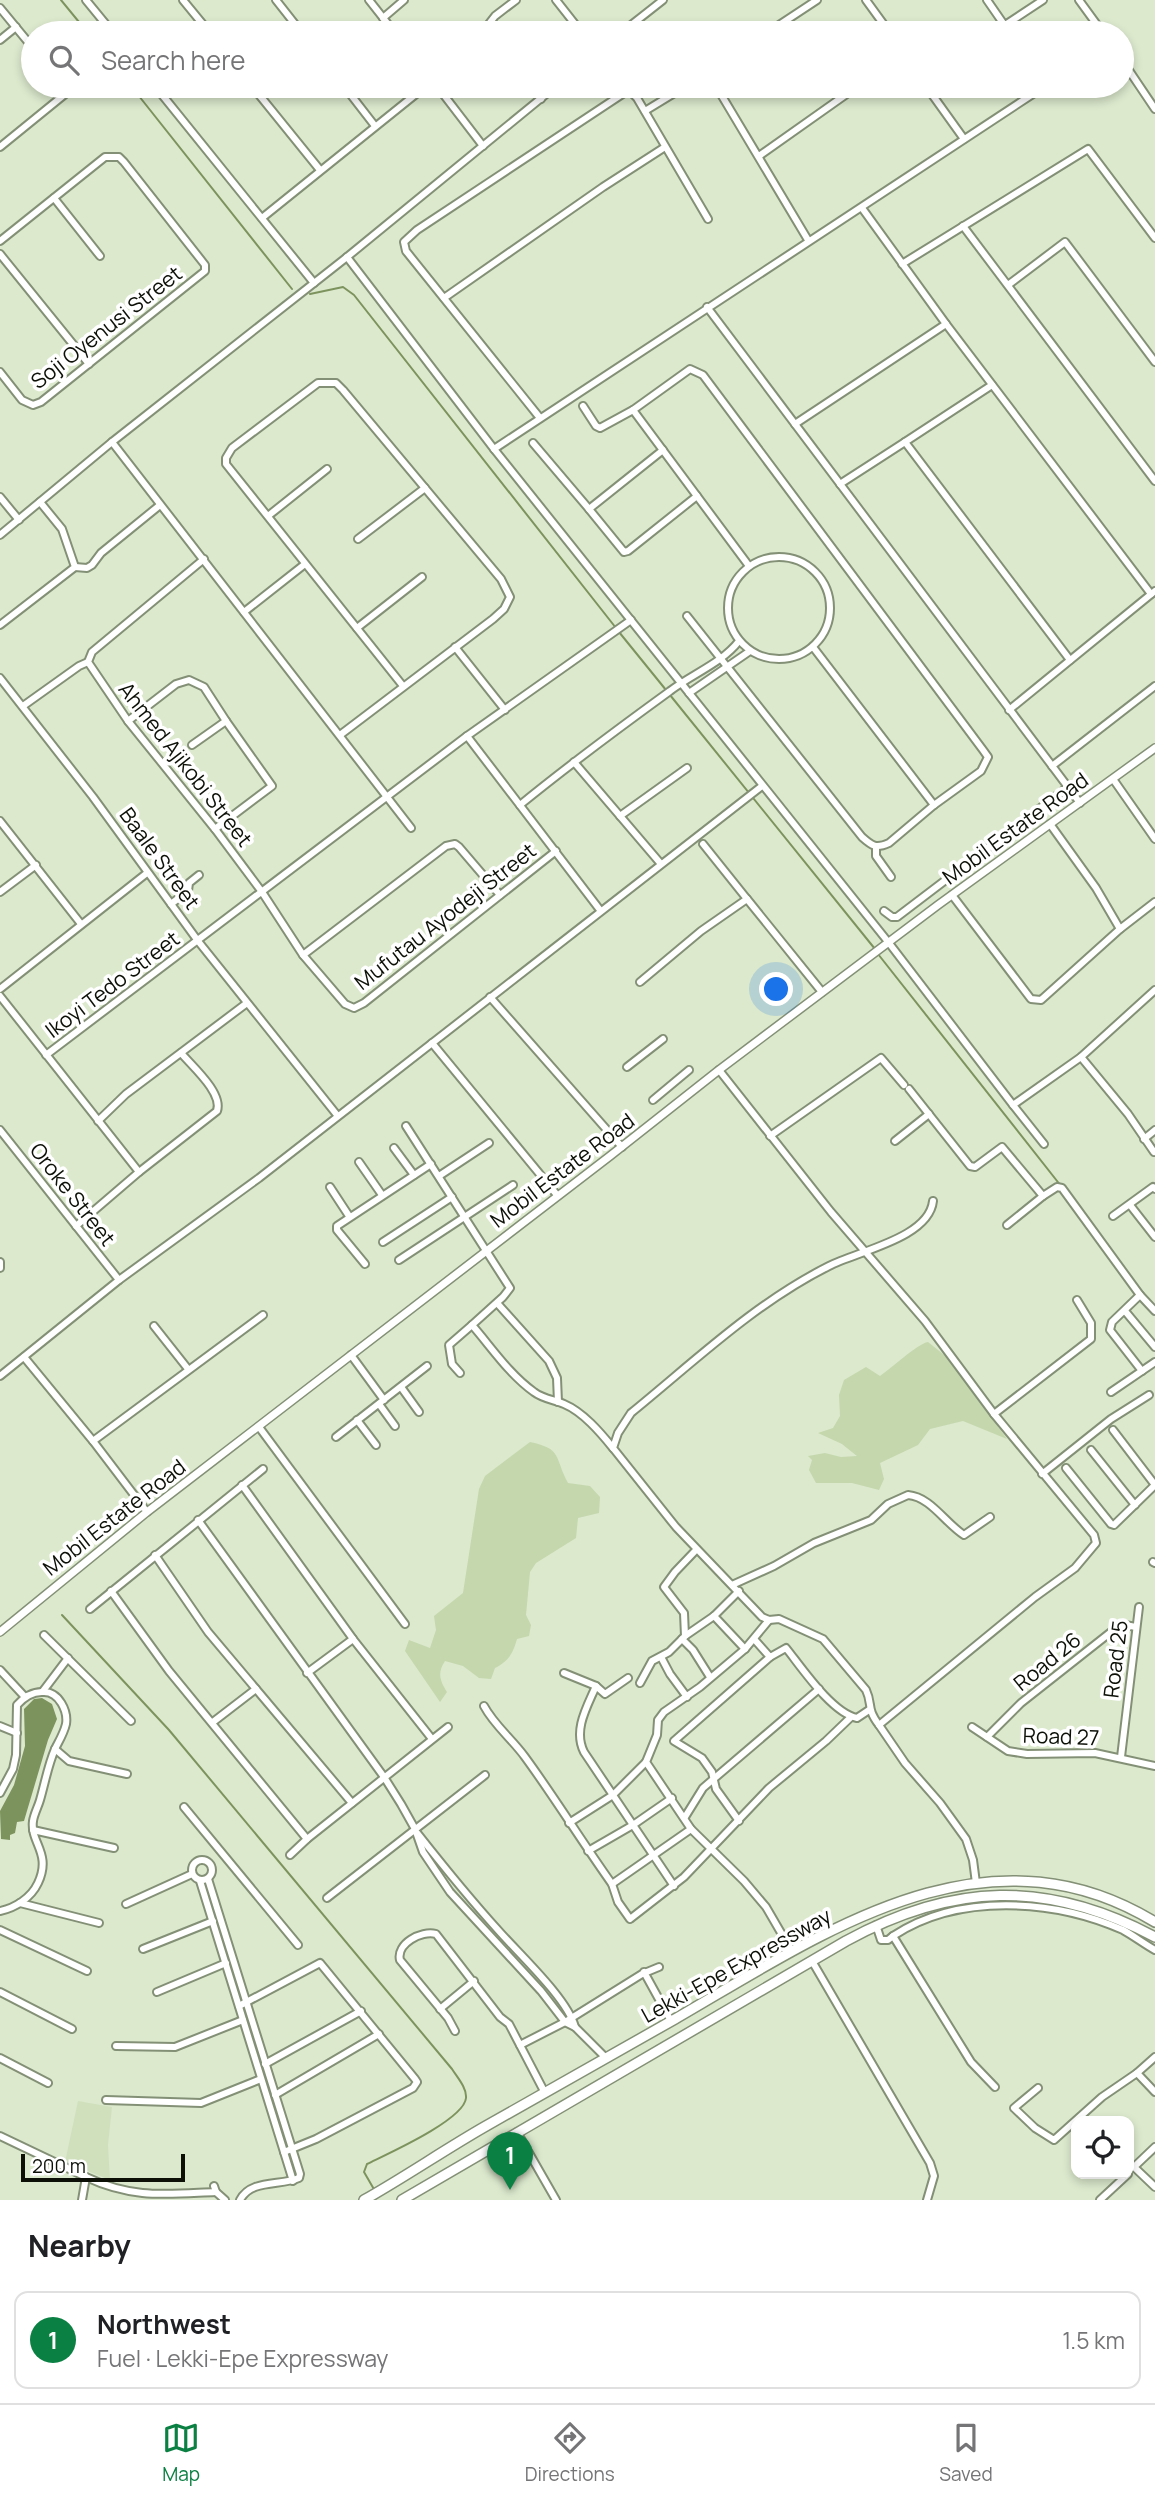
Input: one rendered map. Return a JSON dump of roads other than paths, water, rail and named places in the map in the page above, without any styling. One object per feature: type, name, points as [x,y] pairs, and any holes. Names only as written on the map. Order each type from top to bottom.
[{"type":"highway","name":"Lekki-Epe Expressway","points":[[366,2199],[484,2127],[791,1950],[853,1920],[912,1896],[976,1883],[1030,1883],[1071,1889],[1110,1901],[1155,1922]]},
{"type":"highway","name":"Lekki-Epe Expressway","points":[[402,2200],[860,1933],[920,1908],[993,1895],[1015,1895],[1068,1902],[1095,1910],[1155,1937]]},
{"type":"highway","points":[[853,1920],[860,1933]]},
{"type":"main road","name":"Mobil Estate Road","points":[[0,1632],[146,1512],[352,1356],[719,1070],[952,895],[1155,748]]},
{"type":"street","points":[[86,0],[103,21]]},
{"type":"street","points":[[183,0],[200,21]]},
{"type":"street","points":[[276,0],[293,21]]},
{"type":"street","points":[[369,0],[385,21]]},
{"type":"street","points":[[383,18],[404,0]]},
{"type":"street","points":[[491,21],[516,0]]},
{"type":"street","points":[[556,0],[573,21]]},
{"type":"street","points":[[636,21],[663,0]]},
{"type":"street","points":[[785,21],[817,0]]},
{"type":"street","points":[[866,0],[881,21]]},
{"type":"street","points":[[987,0],[1002,21]]},
{"type":"street","points":[[1012,21],[1043,0]]},
{"type":"street","points":[[1079,0],[1094,21]]},
{"type":"street","points":[[0,8],[21,33]]},
{"type":"street","points":[[0,40],[16,27]]},
{"type":"street","points":[[1134,78],[1155,109]]},
{"type":"street","points":[[0,147],[57,98]]},
{"type":"street","points":[[165,98],[314,283]]},
{"type":"street","points":[[262,98],[320,170]]},
{"type":"street","points":[[353,98],[375,126]]},
{"type":"street","points":[[262,218],[411,98]]},
{"type":"street","points":[[446,98],[483,146]]},
{"type":"street","points":[[540,418],[405,251],[404,242],[616,98]]},
{"type":"street","points":[[635,98],[708,219]]},
{"type":"street","points":[[645,111],[666,98]]},
{"type":"street","points":[[723,98],[808,240]]},
{"type":"street","points":[[759,156],[841,98]]},
{"type":"street","points":[[935,98],[964,139]]},
{"type":"street","points":[[494,449],[1027,98]]},
{"type":"street","points":[[0,535],[112,442],[541,99]]},
{"type":"street","points":[[444,298],[665,147]]},
{"type":"street","points":[[902,264],[1088,149],[1155,238]]},
{"type":"street","name":"Soji Oyenusi Street","points":[[0,241],[105,157],[120,157],[205,265],[205,271],[195,282],[41,402],[33,405],[22,400],[0,372]]},
{"type":"street","points":[[54,198],[100,256]]},
{"type":"street","points":[[862,208],[992,385],[1153,593],[1009,710]]},
{"type":"street","points":[[963,226],[1155,481]]},
{"type":"street","points":[[1008,285],[1065,242],[1155,362]]},
{"type":"street","points":[[0,254],[89,364]]},
{"type":"street","points":[[346,257],[494,449],[889,943],[1044,1144]]},
{"type":"street","points":[[707,307],[1080,803]]},
{"type":"street","points":[[795,424],[946,324]]},
{"type":"street","points":[[583,406],[600,428],[633,410],[690,369],[703,375],[988,757],[981,771],[934,805],[889,843],[876,846],[862,837],[687,616]]},
{"type":"street","points":[[340,735],[504,609],[510,597],[501,579],[343,390],[336,383],[318,383],[232,448],[226,458],[226,464],[403,686]]},
{"type":"street","points":[[840,484],[992,385]]},
{"type":"street","points":[[633,410],[749,566]]},
{"type":"street","points":[[112,442],[411,828]]},
{"type":"street","points":[[905,442],[1070,660]]},
{"type":"street","points":[[533,443],[624,552],[697,496]]},
{"type":"street","points":[[589,509],[663,450]]},
{"type":"street","points":[[268,516],[327,469]]},
{"type":"street","points":[[358,539],[425,488]]},
{"type":"street","points":[[0,497],[19,520]]},
{"type":"street","points":[[40,502],[62,529],[75,568]]},
{"type":"street","points":[[0,625],[75,568],[92,565],[101,553],[160,505]]},
{"type":"street","points":[[781,557],[797,560],[818,575],[830,599],[830,617],[824,633],[813,647],[800,656],[785,660],[769,659],[750,651],[739,641],[729,622],[727,606],[737,577],[749,566],[764,559],[781,557]]},
{"type":"street","points":[[23,706],[79,666],[89,662],[92,652],[204,559]]},
{"type":"street","points":[[244,612],[305,564]]},
{"type":"street","points":[[357,628],[422,577]]},
{"type":"street","name":"Ikoyi Tedo Street","points":[[46,1055],[467,736],[631,620]]},
{"type":"street","points":[[520,805],[670,690],[721,657],[739,641]]},
{"type":"street","points":[[455,647],[505,710]]},
{"type":"street","points":[[813,647],[934,805]]},
{"type":"street","points":[[689,693],[750,651]]},
{"type":"street","name":"Ahmed Ajikobi Street","points":[[89,662],[128,721],[262,892],[303,955],[345,1004],[354,1008]]},
{"type":"street","name":"Baale Street","points":[[0,678],[93,797],[198,941],[337,1115]]},
{"type":"street","points":[[128,721],[176,684],[189,680],[204,687],[272,786],[215,829]]},
{"type":"street","points":[[1052,766],[1155,686]]},
{"type":"street","points":[[192,745],[226,721]]},
{"type":"street","points":[[467,736],[600,910]]},
{"type":"street","points":[[574,762],[661,864]]},
{"type":"street","points":[[620,816],[687,768]]},
{"type":"street","points":[[1113,779],[1155,839]]},
{"type":"street","points":[[0,1376],[119,1280],[259,1178],[762,786]]},
{"type":"street","points":[[884,911],[892,918],[897,918],[1068,787]]},
{"type":"street","points":[[0,821],[81,924]]},
{"type":"street","points":[[1050,824],[1096,888],[1120,929]]},
{"type":"street","points":[[303,955],[446,846],[455,844],[459,847],[500,895]]},
{"type":"street","points":[[703,844],[822,992]]},
{"type":"street","points":[[876,846],[876,856],[891,877]]},
{"type":"street","name":"Mufutau Ayodeji Street","points":[[354,1008],[364,1003],[556,851]]},
{"type":"street","points":[[0,892],[36,865]]},
{"type":"street","points":[[0,989],[147,873]]},
{"type":"street","points":[[171,904],[188,891],[189,883],[199,875]]},
{"type":"street","points":[[952,895],[1035,1002],[1041,1000],[1120,929],[1155,902]]},
{"type":"street","points":[[640,982],[701,931],[747,899]]},
{"type":"street","points":[[1013,1105],[1081,1056],[1155,990]]},
{"type":"street","points":[[0,996],[139,1172]]},
{"type":"street","points":[[490,997],[622,1147]]},
{"type":"street","points":[[98,1121],[126,1094],[247,1003]]},
{"type":"street","points":[[628,1067],[663,1039]]},
{"type":"street","points":[[432,1044],[557,1195]]},
{"type":"street","points":[[76,1226],[217,1111],[216,1094],[181,1053]]},
{"type":"street","points":[[1081,1056],[1128,1114],[1154,1152]]},
{"type":"street","points":[[770,1136],[881,1058],[970,1167],[975,1167],[1000,1148],[1004,1148],[1043,1196]]},
{"type":"street","points":[[653,1100],[689,1070]]},
{"type":"street","points":[[719,1070],[770,1136],[925,1321],[994,1414],[1094,1535],[1096,1543],[1075,1568],[1035,1597],[879,1726]]},
{"type":"street","points":[[895,1141],[929,1114]]},
{"type":"street","points":[[406,1126],[510,1288],[449,1345],[452,1364],[460,1373]]},
{"type":"street","name":"Oroke Street","points":[[0,1130],[119,1280]]},
{"type":"street","points":[[1144,1139],[1155,1130]]},
{"type":"street","points":[[439,1176],[489,1143]]},
{"type":"street","points":[[394,1148],[414,1175]]},
{"type":"street","points":[[359,1162],[382,1195]]},
{"type":"street","points":[[365,1264],[337,1230],[337,1226],[431,1164]]},
{"type":"street","points":[[399,1260],[513,1185]]},
{"type":"street","points":[[330,1187],[349,1216]]},
{"type":"street","points":[[1007,1225],[1043,1196],[1057,1187],[1062,1188],[1140,1295],[1155,1311]]},
{"type":"street","points":[[1113,1216],[1154,1187]]},
{"type":"street","points":[[383,1242],[452,1197]]},
{"type":"street","points":[[613,1448],[618,1433],[631,1413],[751,1313],[828,1266],[866,1252],[914,1229],[932,1211],[933,1201]]},
{"type":"street","points":[[1130,1205],[1155,1237]]},
{"type":"street","points":[[0,1262],[0,1268]]},
{"type":"street","points":[[1140,1295],[1112,1322],[1110,1330],[1142,1371]]},
{"type":"street","points":[[994,1414],[1091,1339],[1091,1323],[1077,1300]]},
{"type":"street","points":[[497,1303],[549,1361],[557,1378],[558,1402]]},
{"type":"street","points":[[1125,1311],[1155,1347]]},
{"type":"street","points":[[93,1441],[263,1315]]},
{"type":"street","points":[[472,1325],[537,1395],[567,1405],[600,1432],[696,1550],[762,1617],[769,1620],[779,1619],[823,1639],[866,1690],[870,1698],[869,1710],[905,1763],[940,1803],[966,1839],[973,1860],[976,1883]]},
{"type":"street","points":[[154,1326],[188,1369]]},
{"type":"street","points":[[352,1356],[396,1426]]},
{"type":"street","points":[[24,1357],[93,1441],[146,1512]]},
{"type":"street","points":[[1111,1392],[1155,1362]]},
{"type":"street","points":[[336,1437],[427,1366]]},
{"type":"street","points":[[401,1387],[419,1412]]},
{"type":"street","points":[[1042,1474],[1111,1419],[1149,1395]]},
{"type":"street","points":[[357,1420],[376,1445]]},
{"type":"street","points":[[259,1427],[405,1624]]},
{"type":"street","points":[[1066,1468],[1111,1524],[1117,1523],[1155,1485],[1113,1430]]},
{"type":"street","points":[[1091,1450],[1135,1505]]},
{"type":"street","points":[[90,1609],[263,1469]]},
{"type":"street","points":[[242,1485],[353,1639],[432,1739]]},
{"type":"street","points":[[732,1585],[774,1566],[814,1543],[872,1520],[888,1504],[908,1495],[925,1500],[953,1528],[964,1535],[990,1517]]},
{"type":"street","points":[[198,1520],[384,1777],[415,1829],[455,1881],[572,2017],[575,2027]]},
{"type":"street","points":[[696,1550],[664,1587],[684,1613],[684,1637],[710,1678]]},
{"type":"street","points":[[155,1555],[208,1632],[352,1803]]},
{"type":"street","points":[[111,1591],[169,1671],[307,1839]]},
{"type":"street","points":[[640,1683],[649,1665],[714,1616],[739,1591]]},
{"type":"street","name":"Road 25","points":[[1121,1757],[1139,1607]]},
{"type":"street","points":[[714,1616],[746,1649]]},
{"type":"street","points":[[569,1823],[631,1780],[646,1762],[657,1735],[658,1720],[664,1713],[746,1649],[769,1620]]},
{"type":"street","name":"Road 26","points":[[987,1737],[1021,1703],[1111,1632],[1125,1625],[1136,1627]]},
{"type":"street","points":[[44,1634],[131,1721]]},
{"type":"street","points":[[307,1673],[353,1639]]},
{"type":"street","points":[[754,1639],[770,1657]]},
{"type":"street","points":[[739,1821],[716,1789],[712,1772],[702,1758],[674,1741],[770,1657],[786,1648],[819,1689],[851,1717],[857,1718],[869,1710]]},
{"type":"street","points":[[661,1657],[687,1697]]},
{"type":"street","points":[[43,1691],[68,1658]]},
{"type":"street","points":[[0,1670],[25,1697]]},
{"type":"street","points":[[565,1672],[596,1686],[605,1694],[628,1678]]},
{"type":"street","points":[[596,1686],[581,1720],[580,1742],[584,1752],[674,1886]]},
{"type":"street","points":[[213,1722],[256,1689]]},
{"type":"street","points":[[685,1817],[703,1788],[819,1689]]},
{"type":"street","points":[[0,1793],[13,1769],[16,1755],[17,1705],[25,1697],[43,1691],[51,1693],[59,1699],[65,1712],[66,1724],[55,1749],[33,1821],[33,1830],[43,1861],[41,1872],[35,1888],[20,1903],[0,1911]]},
{"type":"street","points":[[484,1706],[526,1757],[612,1884],[618,1902],[629,1919],[674,1886],[712,1850],[769,1788],[851,1717]]},
{"type":"street","points":[[0,1726],[17,1733]]},
{"type":"street","points":[[290,1855],[448,1727]]},
{"type":"street","name":"Road 27","points":[[972,1727],[1008,1751],[1027,1754],[1095,1753],[1155,1766]]},
{"type":"street","points":[[55,1749],[69,1760],[127,1774]]},
{"type":"street","points":[[646,1762],[691,1829],[744,1881],[766,1908],[791,1950]]},
{"type":"street","points":[[327,1898],[485,1775]]},
{"type":"street","points":[[588,1851],[634,1825],[672,1798]]},
{"type":"street","points":[[184,1807],[298,1945]]},
{"type":"street","points":[[415,1829],[423,1852],[450,1892],[541,1991],[565,2022],[575,2027],[606,2058]]},
{"type":"street","points":[[612,1884],[691,1829]]},
{"type":"street","points":[[33,1830],[114,1849]]},
{"type":"street","points":[[209,1863],[220,1852]]},
{"type":"street","points":[[192,1874],[191,1867],[196,1861],[203,1860],[209,1863],[212,1873],[204,1880]]},
{"type":"street","points":[[192,1874],[204,1880],[242,2004],[243,2020],[293,2180]]},
{"type":"street","points":[[126,1904],[192,1874]]},
{"type":"street","points":[[204,1880],[226,1963],[265,2064],[300,2177],[249,2190],[240,2200]]},
{"type":"street","points":[[20,1903],[99,1923]]},
{"type":"street","points":[[876,1925],[881,1940],[888,1940],[913,1925],[939,1915],[1001,1904],[1065,1912],[1123,1930],[1155,1950]]},
{"type":"street","points":[[143,1949],[213,1921]]},
{"type":"street","points":[[0,1930],[87,1971]]},
{"type":"street","points":[[491,1937],[499,1931]]},
{"type":"street","points":[[455,2031],[400,1960],[398,1953],[401,1948],[421,1934],[436,1934],[500,2017],[509,2024],[545,2093]]},
{"type":"street","points":[[893,1937],[971,2062],[995,2087]]},
{"type":"street","points":[[812,1961],[930,2163],[934,2176],[928,2200]]},
{"type":"street","points":[[157,1992],[226,1963]]},
{"type":"street","points":[[242,2004],[320,1963],[415,2079],[415,2085],[347,2123],[284,2152]]},
{"type":"street","points":[[520,2045],[565,2022],[644,1972],[659,1967]]},
{"type":"street","points":[[644,1972],[671,2021]]},
{"type":"street","points":[[440,2009],[474,1981]]},
{"type":"street","points":[[0,1992],[72,2029]]},
{"type":"street","points":[[265,2064],[361,2011]]},
{"type":"street","points":[[116,2046],[175,2047],[243,2020]]},
{"type":"street","points":[[275,2095],[379,2034]]},
{"type":"street","points":[[1038,2088],[1014,2108],[1035,2128],[1054,2140],[1102,2097],[1138,2073],[1155,2057]]},
{"type":"street","points":[[0,2058],[48,2083]]},
{"type":"street","points":[[1138,2073],[1155,2092]]},
{"type":"street","points":[[106,2100],[201,2103],[261,2079]]},
{"type":"street","points":[[517,2132],[556,2200]]},
{"type":"street","points":[[0,2136],[108,2186],[146,2195],[215,2189],[225,2200]]},
{"type":"street","points":[[1134,2167],[1155,2147]]},
{"type":"street","points":[[1134,2174],[1155,2187]]},
{"type":"street","points":[[82,2200],[86,2177]]},
{"type":"street","points":[[1100,2200],[1122,2179]]},
{"type":"waterway","points":[[61,0],[78,21]]},
{"type":"waterway","points":[[141,98],[292,289]]},
{"type":"waterway","points":[[310,294],[343,287],[354,295],[616,628]]},
{"type":"waterway","points":[[619,632],[666,690]]},
{"type":"waterway","points":[[670,695],[875,949]]},
{"type":"waterway","points":[[878,954],[1061,1186]]},
{"type":"waterway","points":[[62,1615],[169,1730],[452,2069],[463,2087],[466,2098],[462,2107],[452,2116],[423,2136],[367,2164],[364,2172],[375,2191]]},
{"type":"place","name":"Northwest","points":[[510,2190]]}]
